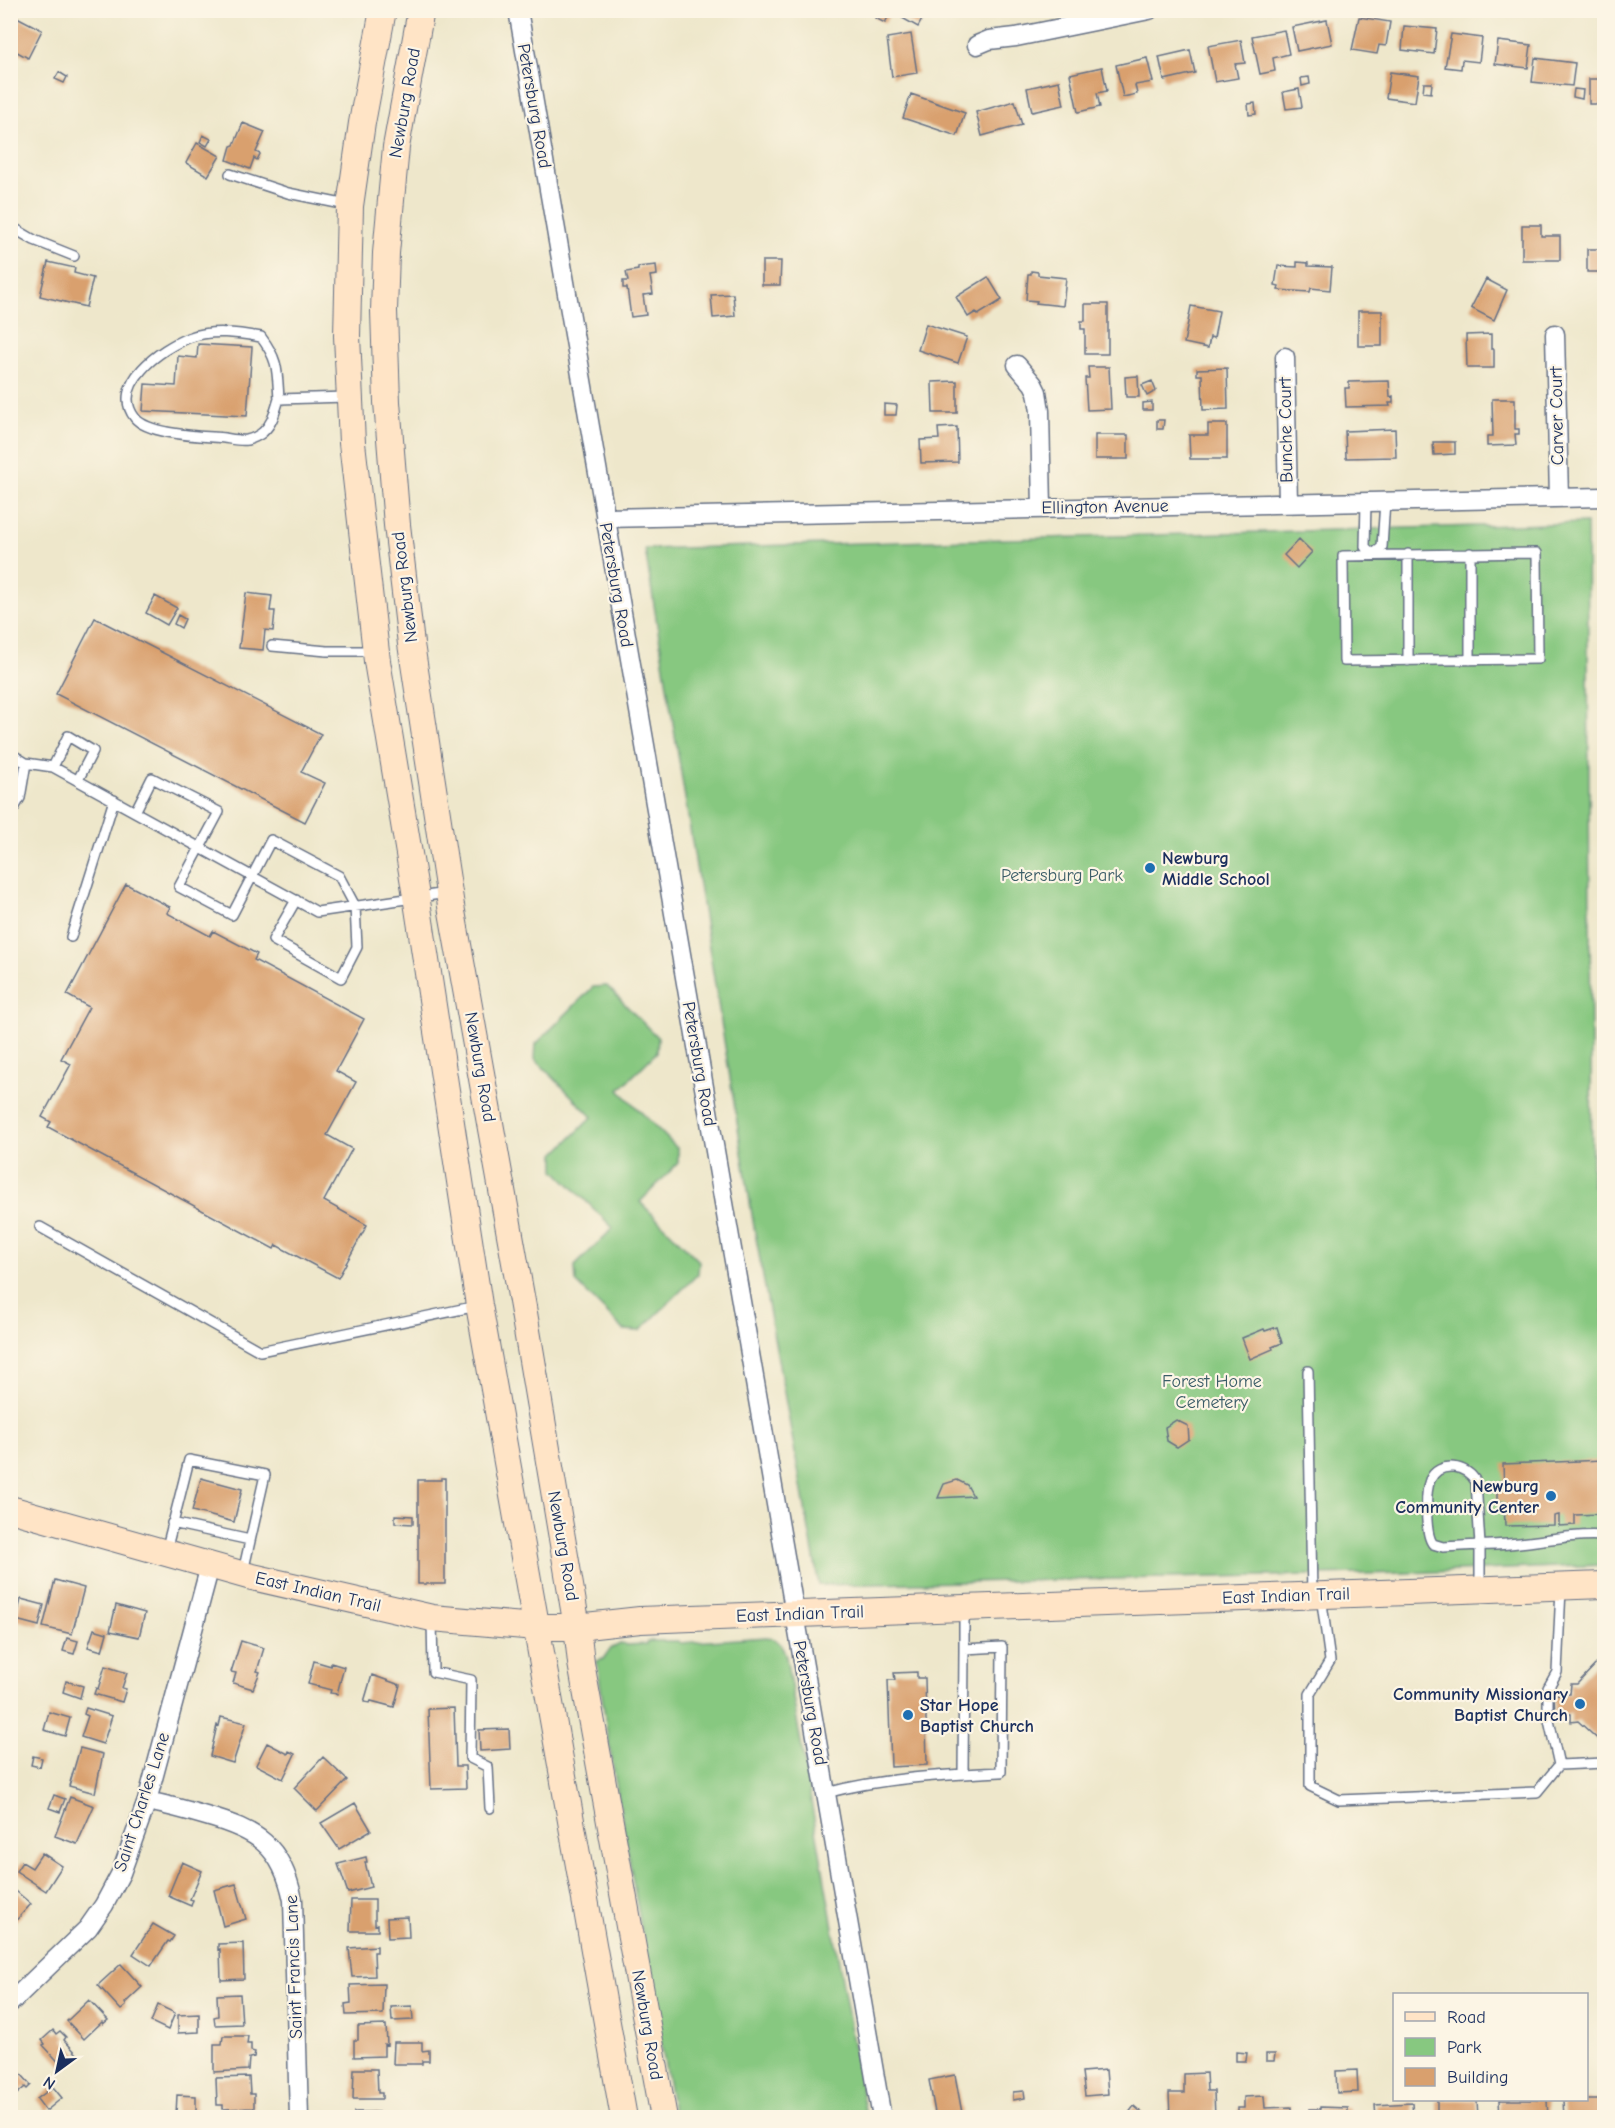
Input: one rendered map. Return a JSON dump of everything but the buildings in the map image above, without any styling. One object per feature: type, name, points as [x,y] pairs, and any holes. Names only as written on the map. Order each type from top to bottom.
[{"type":"main road","name":"Newburg Road","points":[[383,10],[362,123],[350,206],[346,336],[352,443],[376,651],[479,1305],[624,2118]]},
{"type":"main road","name":"Newburg Road","points":[[421,10],[396,147],[390,198],[384,311],[387,402],[397,525],[411,644],[449,892],[523,1307],[581,1663],[664,2118]]},
{"type":"main road","name":"East Indian Trail","points":[[10,1509],[210,1566],[432,1618],[535,1627],[577,1628],[640,1620],[1605,1585]]},
{"type":"street","name":"Petersburg Road","points":[[518,10],[882,2118]]},
{"type":"street","points":[[977,45],[989,40],[1016,37],[1149,10]]},
{"type":"street","name":"Carver Court","points":[[1555,334],[1559,498]]},
{"type":"street","name":"Bunche Court","points":[[1285,357],[1288,503]]},
{"type":"street","points":[[1017,365],[1033,384],[1039,402],[1042,509]]},
{"type":"street","name":"Ellington Avenue","points":[[605,518],[1605,497]]},
{"type":"street","name":"Saint Charles Lane","points":[[10,2003],[88,1928],[104,1905],[121,1873],[147,1801],[210,1566]]},
{"type":"street","name":"Saint Francis Lane","points":[[147,1801],[174,1806],[248,1830],[266,1843],[286,1872],[293,1900],[299,2118]]},
{"type":"lane","points":[[230,174],[288,193],[350,206]]},
{"type":"lane","points":[[10,226],[34,240],[74,256]]},
{"type":"lane","points":[[232,331],[261,338],[271,350],[277,362],[279,399],[272,423],[262,433],[248,440],[174,434],[145,425],[136,419],[129,400],[130,389],[141,368],[163,351],[190,337],[232,331]]},
{"type":"lane","points":[[279,399],[350,397]]},
{"type":"lane","points":[[1373,554],[1382,546],[1385,501]]},
{"type":"lane","points":[[1366,502],[1365,547],[1373,554]]},
{"type":"lane","points":[[1470,553],[1470,660]]},
{"type":"lane","points":[[1537,553],[1538,659],[1344,661],[1343,556],[1408,554],[1537,553]]},
{"type":"lane","points":[[1408,554],[1408,661]]},
{"type":"lane","points":[[272,646],[327,651],[376,651]]},
{"type":"lane","points":[[53,767],[68,736],[93,751],[78,780]]},
{"type":"lane","points":[[10,753],[26,763],[53,767],[317,912],[449,892]]},
{"type":"lane","points":[[10,816],[20,798],[26,763]]},
{"type":"lane","points":[[135,812],[152,778],[219,812],[179,886],[232,915],[271,840],[339,876],[355,906],[357,947],[341,978],[273,940],[296,900]]},
{"type":"lane","points":[[71,937],[114,800]]},
{"type":"lane","points":[[40,1227],[260,1351],[479,1305]]},
{"type":"lane","points":[[1308,1371],[1316,1594],[1330,1661],[1310,1694],[1310,1786],[1340,1800],[1537,1792],[1559,1765],[1605,1763]]},
{"type":"lane","points":[[165,1552],[189,1460],[265,1475],[242,1574]]},
{"type":"lane","points":[[1480,1589],[1480,1545],[1476,1482],[1472,1474],[1459,1468],[1449,1467],[1441,1470],[1431,1480],[1429,1488],[1428,1535],[1433,1544],[1443,1547],[1480,1545],[1502,1546],[1536,1539],[1605,1536]]},
{"type":"lane","points":[[172,1523],[250,1540]]},
{"type":"lane","points":[[1559,1765],[1548,1716],[1548,1688],[1557,1672],[1561,1587]]},
{"type":"lane","points":[[963,1774],[964,1608]]},
{"type":"lane","points":[[432,1618],[433,1672],[471,1680],[470,1758],[488,1767],[490,1808]]},
{"type":"lane","points":[[826,1793],[856,1785],[1001,1772],[1002,1647],[964,1649]]},
{"type":"green space","name":"Petersburg Park","points":[[1587,523],[1592,1186],[1604,1186],[1604,1565],[1406,1573],[819,1585],[754,1227],[645,549]]},
{"type":"green space","points":[[607,986],[658,1038],[657,1052],[619,1090],[678,1149],[678,1163],[640,1202],[699,1261],[698,1274],[640,1331],[624,1330],[576,1282],[575,1266],[613,1228],[555,1170],[555,1154],[592,1117],[535,1059],[536,1044],[593,987]]},
{"type":"green space","points":[[767,1637],[780,1644],[786,1657],[866,2117],[674,2117],[608,1738],[597,1661],[603,1659],[610,1649],[622,1643],[627,1645],[646,1644],[647,1641],[678,1641],[680,1643]]},
{"type":"place","name":"Newburg Middle School","points":[[1150,868]]},
{"type":"place","name":"Newburg Community Center","points":[[1551,1496]]},
{"type":"place","name":"Community Missionary Baptist Church","points":[[1580,1704]]},
{"type":"place","name":"Star Hope Baptist Church","points":[[908,1715]]},
{"type":"park label","name":"Forest Home Cemetery","points":[[1212,1391]]}]
